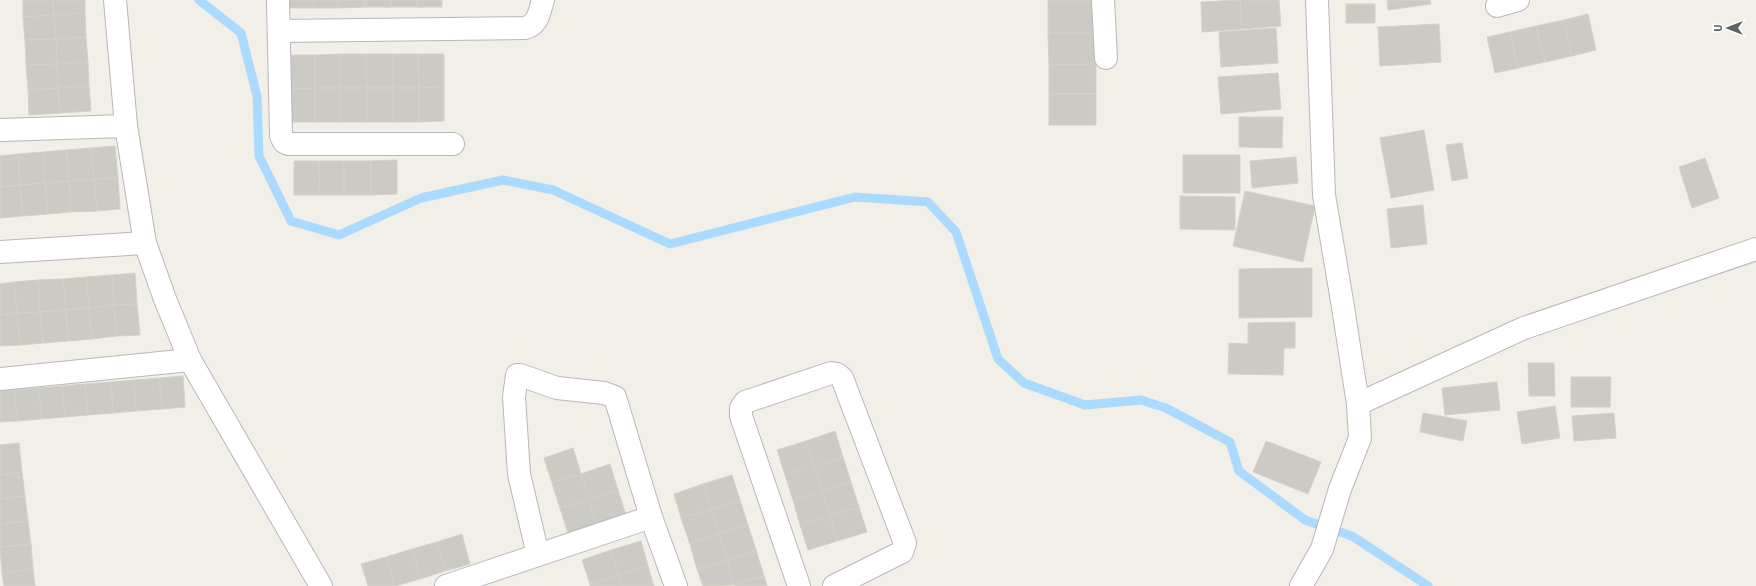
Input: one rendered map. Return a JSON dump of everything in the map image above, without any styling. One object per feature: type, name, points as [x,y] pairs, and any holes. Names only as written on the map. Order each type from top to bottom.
[{"type":"street","points":[[115,0],[126,126],[145,243],[165,299],[190,360],[320,586]]},
{"type":"street","points":[[278,0],[281,136],[284,142],[288,144],[453,144]]},
{"type":"street","points":[[279,31],[525,28],[530,27],[538,19],[543,0]]},
{"type":"street","points":[[1104,0],[1106,58]]},
{"type":"street","points":[[1301,586],[1322,549],[1340,489],[1360,438],[1358,404],[1324,196],[1317,0]]},
{"type":"street","points":[[1498,6],[1518,0]]},
{"type":"street","points":[[0,130],[126,126]]},
{"type":"street","points":[[0,252],[145,243]]},
{"type":"street","points":[[1358,404],[1524,328],[1756,249]]},
{"type":"street","points":[[0,379],[190,360]]},
{"type":"street","points":[[799,586],[740,410],[745,402],[831,373],[837,374],[842,378],[906,543],[902,552],[834,586]]},
{"type":"street","points":[[538,555],[519,474],[514,398],[517,375],[557,388],[604,393],[615,397],[651,517],[676,586]]},
{"type":"street","points":[[446,586],[651,517]]},
{"type":"building","points":[[23,0],[53,0],[54,15],[23,17]]},
{"type":"building","points":[[53,0],[85,0],[85,13],[54,15]]},
{"type":"building","points":[[289,0],[314,0],[314,8],[289,8]]},
{"type":"building","points":[[314,0],[338,0],[338,8],[314,8]]},
{"type":"building","points":[[338,0],[365,0],[365,7],[338,8]]},
{"type":"building","points":[[365,0],[391,0],[391,7],[365,7]]},
{"type":"building","points":[[391,0],[417,0],[417,7],[391,7]]},
{"type":"building","points":[[417,0],[442,0],[442,7],[417,7]]},
{"type":"building","points":[[1048,0],[1096,0],[1096,3],[1048,3]]},
{"type":"building","points":[[1240,0],[1279,0],[1281,26],[1242,29]]},
{"type":"building","points":[[1240,0],[1242,29],[1202,32],[1201,2]]},
{"type":"building","points":[[1387,0],[1430,0],[1431,4],[1388,10]]},
{"type":"building","points":[[1048,3],[1096,3],[1096,33],[1048,33]]},
{"type":"building","points":[[1346,4],[1375,4],[1375,23],[1346,23]]},
{"type":"building","points":[[85,13],[86,37],[56,39],[54,15]]},
{"type":"building","points":[[1588,14],[1596,50],[1572,56],[1564,20]]},
{"type":"building","points":[[54,15],[56,39],[25,40],[23,17]]},
{"type":"building","points":[[1564,20],[1572,56],[1545,62],[1536,26]]},
{"type":"building","points":[[1439,24],[1441,62],[1380,66],[1378,27]]},
{"type":"building","points":[[1536,26],[1545,62],[1518,68],[1510,32]]},
{"type":"building","points":[[1276,28],[1278,63],[1221,67],[1219,32]]},
{"type":"building","points":[[1510,32],[1518,68],[1495,73],[1487,37]]},
{"type":"building","points":[[1048,33],[1096,33],[1096,64],[1049,65]]},
{"type":"building","points":[[86,37],[88,62],[57,64],[56,39]]},
{"type":"building","points":[[56,39],[57,64],[26,65],[25,40]]},
{"type":"building","points":[[340,54],[366,54],[367,88],[340,88]]},
{"type":"building","points":[[340,54],[340,88],[315,88],[315,55]]},
{"type":"building","points":[[366,54],[393,54],[393,88],[367,88]]},
{"type":"building","points":[[393,54],[418,54],[419,88],[393,88]]},
{"type":"building","points":[[418,54],[444,54],[444,87],[419,88]]},
{"type":"building","points":[[290,55],[315,55],[315,88],[290,89]]},
{"type":"building","points":[[88,62],[89,86],[58,88],[57,64]]},
{"type":"building","points":[[57,64],[58,88],[28,90],[26,65]]},
{"type":"building","points":[[1096,64],[1096,94],[1049,94],[1049,65]]},
{"type":"building","points":[[1278,73],[1281,109],[1221,114],[1218,77]]},
{"type":"building","points":[[89,86],[91,111],[60,113],[58,88]]},
{"type":"building","points":[[444,87],[444,121],[419,122],[419,88]]},
{"type":"building","points":[[58,88],[60,113],[29,115],[28,90]]},
{"type":"building","points":[[315,88],[340,88],[340,122],[315,122]]},
{"type":"building","points":[[315,88],[315,122],[291,122],[290,89]]},
{"type":"building","points":[[340,88],[367,88],[367,122],[340,122]]},
{"type":"building","points":[[367,88],[393,88],[393,122],[367,122]]},
{"type":"building","points":[[393,88],[419,88],[419,122],[393,122]]},
{"type":"building","points":[[1049,94],[1096,94],[1096,125],[1049,125]]},
{"type":"building","points":[[1239,117],[1283,117],[1282,148],[1239,147]]},
{"type":"building","points":[[1424,130],[1434,190],[1391,198],[1380,138]]},
{"type":"building","points":[[1462,143],[1468,178],[1452,181],[1446,145]]},
{"type":"building","points":[[115,146],[118,178],[94,179],[91,148]]},
{"type":"building","points":[[91,148],[94,179],[69,181],[66,150]]},
{"type":"building","points":[[66,150],[69,181],[45,183],[43,152]]},
{"type":"building","points":[[43,152],[45,183],[20,185],[18,154]]},
{"type":"building","points":[[18,154],[20,185],[0,187],[0,156]]},
{"type":"building","points":[[1183,155],[1240,155],[1240,193],[1183,193]]},
{"type":"building","points":[[1296,157],[1298,183],[1252,188],[1250,161]]},
{"type":"building","points":[[1705,158],[1719,198],[1692,208],[1679,167]]},
{"type":"building","points":[[397,160],[397,194],[371,195],[371,161]]},
{"type":"building","points":[[294,161],[319,161],[320,195],[294,195]]},
{"type":"building","points":[[319,161],[344,161],[344,195],[320,195]]},
{"type":"building","points":[[344,161],[371,161],[371,195],[344,195]]},
{"type":"building","points":[[118,178],[120,209],[97,211],[94,179]]},
{"type":"building","points":[[94,179],[97,211],[71,212],[69,181]]},
{"type":"building","points":[[69,181],[71,212],[48,214],[45,183]]},
{"type":"building","points":[[45,183],[48,214],[23,216],[20,185]]},
{"type":"building","points":[[20,185],[23,216],[0,218],[0,187]]},
{"type":"building","points":[[1245,191],[1315,206],[1303,262],[1233,246]]},
{"type":"building","points":[[1180,196],[1235,197],[1235,230],[1180,229]]},
{"type":"building","points":[[1423,205],[1427,244],[1391,248],[1387,209]]},
{"type":"building","points":[[1312,268],[1312,317],[1239,318],[1239,269]]},
{"type":"building","points":[[135,273],[137,304],[114,305],[112,275]]},
{"type":"building","points":[[112,275],[114,305],[89,308],[86,277]]},
{"type":"building","points":[[86,277],[89,308],[66,310],[63,279]]},
{"type":"building","points":[[63,279],[66,310],[40,312],[38,280]]},
{"type":"building","points":[[38,280],[40,312],[17,313],[14,282]]},
{"type":"building","points":[[14,282],[17,313],[0,315],[0,284]]},
{"type":"building","points":[[137,304],[140,335],[117,336],[114,305]]},
{"type":"building","points":[[114,305],[117,336],[92,339],[89,308]]},
{"type":"building","points":[[89,308],[92,339],[68,341],[66,310]]},
{"type":"building","points":[[66,310],[68,341],[43,343],[40,312]]},
{"type":"building","points":[[40,312],[43,343],[20,345],[17,313]]},
{"type":"building","points":[[17,313],[20,345],[0,346],[0,315]]},
{"type":"building","points":[[1295,322],[1295,348],[1284,348],[1283,375],[1228,374],[1229,343],[1248,344],[1248,323]]},
{"type":"building","points":[[1528,363],[1554,363],[1555,396],[1529,396]]},
{"type":"building","points":[[183,376],[185,407],[162,409],[159,378]]},
{"type":"building","points":[[1571,377],[1611,377],[1610,407],[1571,407]]},
{"type":"building","points":[[159,378],[162,409],[136,411],[134,380]]},
{"type":"building","points":[[134,380],[136,411],[113,413],[111,382]]},
{"type":"building","points":[[111,382],[113,413],[88,415],[85,384]]},
{"type":"building","points":[[1497,382],[1500,410],[1445,415],[1442,388]]},
{"type":"building","points":[[85,384],[88,415],[65,417],[62,386]]},
{"type":"building","points":[[62,386],[65,417],[41,419],[39,388]]},
{"type":"building","points":[[39,388],[41,419],[17,421],[14,390]]},
{"type":"building","points":[[14,390],[17,421],[0,422],[0,391]]},
{"type":"building","points":[[1555,406],[1560,438],[1522,444],[1517,412]]},
{"type":"building","points":[[1423,413],[1467,421],[1463,441],[1420,432]]},
{"type":"building","points":[[1614,413],[1616,438],[1574,441],[1572,416]]},
{"type":"building","points":[[835,431],[843,457],[814,466],[806,441]]},
{"type":"building","points":[[806,441],[814,466],[785,475],[777,450]]},
{"type":"building","points":[[1266,441],[1321,462],[1308,494],[1253,472]]},
{"type":"building","points":[[19,443],[22,472],[0,475],[0,445]]},
{"type":"building","points":[[573,448],[581,474],[552,483],[544,458]]},
{"type":"building","points":[[843,457],[851,482],[822,491],[814,466]]},
{"type":"building","points":[[610,464],[618,490],[589,499],[581,474]]},
{"type":"building","points":[[814,466],[822,491],[793,500],[785,475]]},
{"type":"building","points":[[22,472],[25,496],[0,499],[0,475]]},
{"type":"building","points":[[581,474],[589,499],[560,508],[552,483]]},
{"type":"building","points":[[732,475],[740,500],[711,509],[703,484]]},
{"type":"building","points":[[851,482],[859,507],[830,516],[822,491]]},
{"type":"building","points":[[703,484],[711,509],[681,518],[674,494]]},
{"type":"building","points":[[618,490],[626,515],[597,524],[589,499]]},
{"type":"building","points":[[822,491],[830,516],[800,525],[793,500]]},
{"type":"building","points":[[25,496],[28,521],[0,524],[0,499]]},
{"type":"building","points":[[589,499],[597,524],[568,533],[560,508]]},
{"type":"building","points":[[740,500],[748,525],[719,534],[711,509]]},
{"type":"building","points":[[859,507],[867,532],[837,541],[830,516]]},
{"type":"building","points":[[711,509],[719,534],[690,544],[681,518]]},
{"type":"building","points":[[830,516],[837,541],[808,550],[800,525]]},
{"type":"building","points":[[28,521],[31,544],[0,547],[0,524]]},
{"type":"building","points":[[748,525],[756,550],[727,560],[719,534]]},
{"type":"building","points":[[462,534],[470,564],[445,571],[437,542]]},
{"type":"building","points":[[719,534],[727,560],[697,569],[690,544]]},
{"type":"building","points":[[641,541],[648,566],[619,575],[611,550]]},
{"type":"building","points":[[437,542],[445,571],[420,579],[412,549]]},
{"type":"building","points":[[31,544],[33,569],[2,573],[0,547]]},
{"type":"building","points":[[412,549],[420,579],[395,586],[386,557]]},
{"type":"building","points":[[611,550],[619,575],[590,584],[582,560]]},
{"type":"building","points":[[756,550],[764,576],[734,585],[727,560]]},
{"type":"building","points":[[386,557],[395,586],[368,586],[361,564]]},
{"type":"building","points":[[727,560],[734,585],[703,586],[697,569]]},
{"type":"building","points":[[648,566],[654,586],[622,586],[619,575]]},
{"type":"building","points":[[33,569],[35,586],[4,586],[2,573]]},
{"type":"building","points":[[619,575],[622,586],[590,586],[590,584]]},
{"type":"building","points":[[764,576],[767,586],[734,585]]},
{"type":"waterway","points":[[199,0],[241,33],[257,96],[259,156],[291,221],[339,235],[421,198],[503,180],[553,190],[670,244],[855,197],[928,202],[956,232],[998,359],[1024,383],[1085,405],[1141,400],[1166,408],[1230,442],[1239,471],[1305,520],[1352,536],[1428,586]]}]
